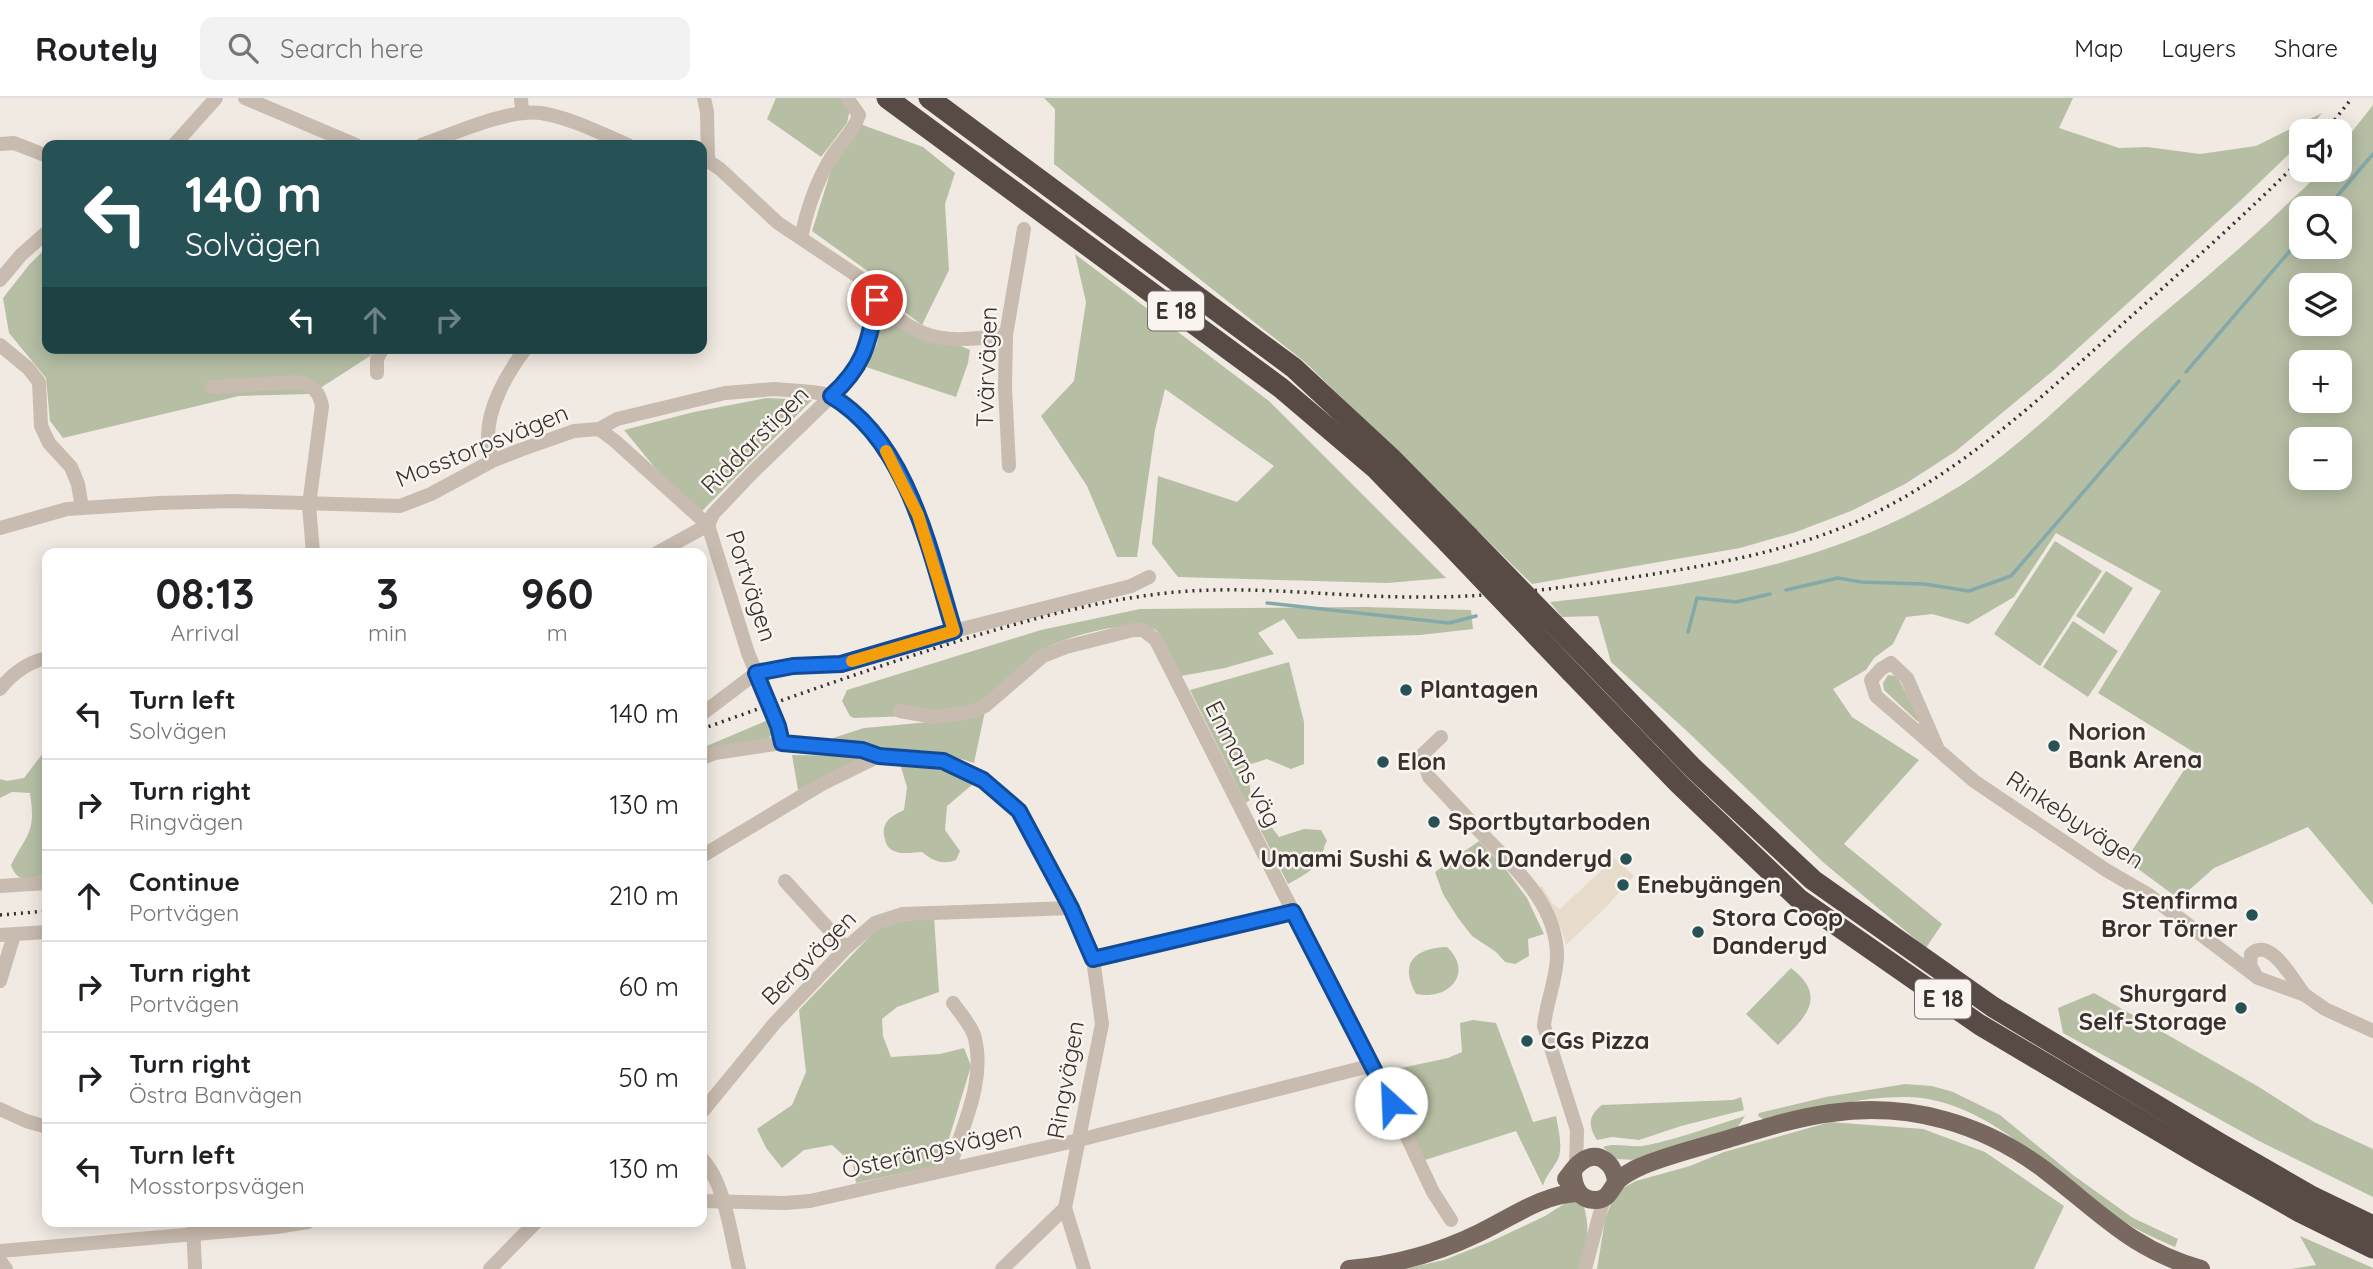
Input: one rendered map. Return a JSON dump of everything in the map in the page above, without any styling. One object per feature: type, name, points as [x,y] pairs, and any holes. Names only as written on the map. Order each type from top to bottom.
[{"type":"highway","name":"E 18","points":[[887,98],[1281,388],[1375,468],[1448,543],[1813,880],[1993,1007],[2230,1150],[2313,1197],[2373,1226]]},
{"type":"highway","name":"E 18","points":[[929,98],[1294,368],[1391,458],[1469,537],[1679,784],[1799,899],[1980,1025],[2203,1157],[2300,1212],[2373,1248]]},
{"type":"main road","points":[[1349,1269],[1426,1254],[1478,1234],[1546,1199],[1583,1160],[1608,1168],[1639,1166],[1765,1128],[1830,1113],[1876,1109],[1916,1112],[1951,1120],[1992,1137],[2044,1169],[2110,1224],[2141,1244],[2172,1260],[2202,1269]]},
{"type":"main road","points":[[1546,1199],[1591,1197],[1610,1193],[1608,1168]]},
{"type":"main road","points":[[1575,1170],[1573,1180],[1591,1197]]},
{"type":"street","points":[[178,140],[216,98]]},
{"type":"street","points":[[245,98],[344,140]]},
{"type":"street","points":[[704,98],[707,112],[706,140]]},
{"type":"street","points":[[801,238],[806,213],[818,181],[859,115],[847,98]]},
{"type":"street","points":[[434,140],[522,105],[541,113],[565,118],[616,140]]},
{"type":"street","points":[[0,144],[14,143],[42,154]]},
{"type":"street","points":[[707,160],[778,223],[865,281],[875,292],[877,300],[907,326],[926,336],[948,340],[1006,335]]},
{"type":"street","name":"Tvärvägen","points":[[1009,466],[1004,387],[1006,335],[1024,229]]},
{"type":"street","points":[[0,280],[21,255],[42,236]]},
{"type":"street","name":"Riddarstigen","points":[[666,548],[708,525],[713,514],[731,495],[849,380],[861,363],[877,300]]},
{"type":"street","points":[[0,345],[28,368],[39,382],[41,426],[49,443],[71,467],[78,484],[82,508]]},
{"type":"street","points":[[377,373],[380,354]]},
{"type":"street","points":[[492,461],[488,442],[490,416],[521,354]]},
{"type":"street","points":[[212,387],[297,382],[316,391],[321,400],[321,415],[309,505],[313,548]]},
{"type":"street","name":"Mosstorpsvägen","points":[[0,528],[44,514],[82,508],[234,501],[400,506],[431,494],[492,461],[575,430],[599,429],[617,419],[725,393],[775,389],[831,396],[848,405],[869,428],[904,483],[919,518],[954,631]]},
{"type":"street","name":"Portvägen","points":[[599,429],[708,525],[723,577],[782,743]]},
{"type":"street","points":[[707,710],[756,673],[793,666],[841,664],[954,631],[1131,586],[1149,577]]},
{"type":"street","name":"Enmans väg","points":[[900,711],[934,717],[971,712],[985,706],[1043,656],[1066,647],[1133,630],[1143,631],[1156,640],[1373,1065],[1433,1192],[1451,1220]]},
{"type":"street","points":[[0,689],[21,670],[42,660]]},
{"type":"street","name":"Rinkebyvägen","points":[[1937,747],[1901,666],[1891,663],[1881,668],[1871,680],[1876,696],[1974,781],[2106,870],[2149,895],[2258,978],[2305,995],[2325,1009],[2373,1031]]},
{"type":"street","points":[[1441,737],[1422,755],[1429,777],[1526,879],[1544,906],[1554,929],[1556,971],[1545,1009],[1544,1026],[1577,1130],[1575,1170]]},
{"type":"street","points":[[707,756],[782,743],[862,750],[879,756]]},
{"type":"street","points":[[707,853],[822,784],[879,756]]},
{"type":"street","name":"Ringvägen","points":[[879,756],[943,761],[983,780],[1019,811],[1071,908],[1093,959],[1102,1024],[1065,1208],[1084,1269]]},
{"type":"street","points":[[785,881],[846,948]]},
{"type":"street","points":[[0,886],[42,883]]},
{"type":"street","name":"Bergvägen","points":[[707,1106],[774,1024],[846,948],[875,923],[903,914],[1071,908]]},
{"type":"street","points":[[1093,959],[1293,912]]},
{"type":"street","points":[[2,974],[7,935],[42,932]]},
{"type":"street","name":"Rinkebyvägen","points":[[2258,978],[2249,959],[2253,951],[2266,948],[2305,995]]},
{"type":"street","points":[[949,1169],[976,1086],[979,1059],[973,1032],[953,1003]]},
{"type":"street","name":"Österängsvägen","points":[[707,1201],[785,1203],[810,1200],[1079,1140],[1373,1065]]},
{"type":"street","points":[[0,1109],[42,1126]]},
{"type":"street","points":[[1577,1130],[1608,1168]]},
{"type":"street","points":[[707,1164],[711,1168],[723,1202],[739,1269]]},
{"type":"street","points":[[1585,1269],[1595,1228],[1591,1197]]},
{"type":"street","points":[[1002,1269],[1065,1208]]},
{"type":"street","points":[[193,1227],[195,1269]]},
{"type":"street","points":[[0,1251],[193,1227],[276,1227]]},
{"type":"street","points":[[490,1269],[531,1227]]},
{"type":"street","points":[[0,1261],[6,1269]]},
{"type":"green space","points":[[776,98],[841,98],[850,109],[847,123],[821,157],[767,119]]},
{"type":"green space","points":[[1044,98],[2073,98],[2059,128],[2119,148],[2147,147],[2200,154],[2256,146],[2289,130],[2289,154],[2054,370],[1956,451],[1905,484],[1851,511],[1796,532],[1740,548],[1532,584],[1306,363],[1054,164],[1055,109]]},
{"type":"green space","points":[[2373,105],[2373,905],[2308,827],[2214,868],[2179,899],[2126,860],[2195,753],[2098,693],[2161,591],[2056,533],[2014,597],[1968,624],[1932,614],[1906,617],[1893,644],[1874,658],[1866,670],[1833,689],[1852,717],[1919,760],[1844,844],[1942,924],[1926,948],[1824,863],[1611,662],[1598,616],[1562,617],[1550,602],[1661,588],[1769,566],[1821,551],[1873,531],[1923,507],[1972,478],[2016,444],[2289,202],[2289,259],[2352,259],[2352,196],[2295,196],[2310,182],[2352,182],[2352,132]]},
{"type":"green space","points":[[860,124],[923,147],[955,173],[945,204],[949,270],[922,325],[894,304],[869,272],[812,231],[833,164]]},
{"type":"green space","points":[[42,252],[42,354],[371,354],[311,394],[239,396],[63,438],[50,421],[46,378],[9,333],[3,298]]},
{"type":"green space","points":[[1075,254],[1269,401],[1446,578],[1387,583],[1178,577],[1152,544],[1158,476],[1237,502],[1274,466],[1165,389],[1155,430],[1137,557],[1117,557],[1087,486],[1041,416],[1074,381],[1086,302]]},
{"type":"green space","points":[[881,312],[970,350],[956,397],[866,367],[877,344]]},
{"type":"green space","points":[[766,398],[812,400],[702,511],[669,485],[624,430],[694,412]]},
{"type":"green space","points":[[2055,541],[2102,571],[2040,666],[1994,634]]},
{"type":"green space","points":[[2106,571],[2133,588],[2104,634],[2076,616]]},
{"type":"green space","points":[[1365,607],[1471,610],[1473,629],[1420,635],[1298,639],[1284,619],[1258,633],[1274,654],[1225,668],[1181,676],[1157,631],[1147,627],[1115,627],[1077,636],[1045,648],[993,693],[964,708],[917,715],[854,718],[850,716],[842,701],[847,690],[1041,630],[1140,609]]},
{"type":"green space","points":[[2073,621],[2118,651],[2088,697],[2043,667]]},
{"type":"green space","points":[[1289,662],[1304,722],[1304,764],[1291,769],[1267,759],[1248,765],[1251,799],[1246,803],[1190,690]]},
{"type":"green space","points":[[1888,675],[1897,676],[1920,720],[1917,721],[1884,690],[1883,683]]},
{"type":"green space","points":[[985,711],[974,763],[939,752],[831,743],[833,738],[864,728],[951,720]]},
{"type":"green space","points":[[768,720],[771,735],[766,742],[707,760],[707,746]]},
{"type":"green space","points":[[42,755],[42,876],[25,879],[17,875],[11,865],[31,825],[30,793],[12,792],[0,798],[0,779],[7,781],[24,778]]},
{"type":"green space","points":[[792,755],[854,756],[862,760],[798,790]]},
{"type":"green space","points":[[900,764],[938,769],[973,784],[947,806],[945,830],[960,851],[956,860],[938,861],[922,852],[897,852],[887,845],[885,824],[904,810],[907,787]]},
{"type":"green space","points":[[1265,818],[1279,837],[1304,829],[1321,830],[1327,841],[1315,866],[1288,884],[1256,821]]},
{"type":"green space","points":[[1479,841],[1504,867],[1527,898],[1544,934],[1528,939],[1529,956],[1515,964],[1505,962],[1496,952],[1472,936],[1443,894],[1435,872]]},
{"type":"green space","points":[[934,917],[939,992],[897,1007],[882,1019],[883,1036],[891,1057],[940,1054],[964,1048],[971,1066],[941,1165],[856,1183],[853,1164],[832,1145],[804,1150],[782,1168],[766,1148],[757,1129],[792,1105],[806,1072],[799,1010],[872,934],[885,924]]},
{"type":"green space","points":[[1447,947],[1455,957],[1458,967],[1458,976],[1454,983],[1438,993],[1416,994],[1409,973],[1413,959],[1427,950]]},
{"type":"green space","points":[[1791,968],[1803,979],[1811,999],[1803,1017],[1778,1045],[1746,1014]]},
{"type":"green space","points":[[2094,993],[2259,1087],[2314,1122],[2373,1149],[2373,1197],[2259,1141],[2063,1033],[2058,1008]]},
{"type":"green space","points":[[1473,1020],[1496,1023],[1533,1122],[1556,1116],[1560,1151],[1543,1186],[1516,1131],[1425,1160],[1382,1072],[1448,1058],[1462,1052],[1460,1023]]},
{"type":"green space","points":[[1905,1084],[1932,1086],[1953,1092],[2000,1115],[2073,1175],[2133,1218],[2178,1239],[2175,1247],[2113,1215],[1991,1124],[1965,1110],[1937,1101],[1890,1097],[1836,1104],[1765,1120],[1758,1116],[1759,1113],[1826,1097]]},
{"type":"green space","points":[[1741,1097],[1744,1110],[1639,1140],[1612,1137],[1597,1140],[1592,1130],[1592,1117],[1602,1105],[1733,1100]]},
{"type":"green space","points":[[1745,1116],[1737,1128],[1638,1160],[1616,1159],[1603,1147],[1648,1145]]},
{"type":"green space","points":[[1830,1122],[1923,1129],[1985,1152],[2064,1206],[2034,1269],[1597,1269],[1605,1220],[1615,1192],[1636,1181],[1690,1166],[1724,1152]]},
{"type":"green space","points":[[1572,1199],[1584,1207],[1587,1224],[1585,1246],[1578,1269],[1404,1269],[1444,1260],[1492,1241],[1545,1216]]},
{"type":"green space","points":[[2300,1236],[2373,1269],[2291,1269],[2316,1265]]},
{"type":"shaded area","points":[[1615,858],[1634,876],[1566,945],[1561,928],[1539,888],[1542,886],[1553,904],[1560,909]]},
{"type":"waterway","points":[[2337,196],[2373,154]]},
{"type":"waterway","points":[[2186,372],[2289,252]]},
{"type":"waterway","points":[[1786,590],[1838,578],[1861,582],[1924,584],[1969,591],[2011,576],[2179,381]]},
{"type":"waterway","points":[[1688,632],[1697,598],[1736,602],[1770,594]]},
{"type":"waterway","points":[[1267,603],[1449,623],[1476,616]]},
{"type":"railway","points":[[2335,119],[2352,98]]},
{"type":"railway","points":[[707,727],[874,668],[978,635],[1101,603],[1207,590],[1415,597],[1525,592],[1720,562],[1831,532],[1896,502],[2000,432],[2193,261],[2289,170]]},
{"type":"railway","points":[[0,915],[42,911]]},
{"type":"slow traffic","points":[[852,661],[954,631],[918,515],[886,451]]},
{"type":"place","name":"Plantagen","points":[[1406,690]]},
{"type":"place","name":"Norion Bank Arena","points":[[2054,746]]},
{"type":"place","name":"Elon","points":[[1383,762]]},
{"type":"place","name":"Sportbytarboden","points":[[1434,822]]},
{"type":"place","name":"Umami Sushi & Wok Danderyd","points":[[1626,859]]},
{"type":"place","name":"Enebyängen","points":[[1623,885]]},
{"type":"place","name":"Stenfirma Bror Törner","points":[[2252,915]]},
{"type":"place","name":"Stora Coop Danderyd","points":[[1698,932]]},
{"type":"place","name":"Shurgard Self-Storage","points":[[2241,1008]]},
{"type":"place","name":"CGs Pizza","points":[[1527,1041]]},
{"type":"route","points":[[877,300],[861,363],[849,380],[831,396],[848,405],[869,428],[904,483],[919,518],[954,631],[841,664],[793,666],[756,673],[778,726],[782,743],[862,750],[879,756],[943,761],[983,780],[1019,811],[1071,908],[1093,959],[1293,912],[1391,1103]]}]
